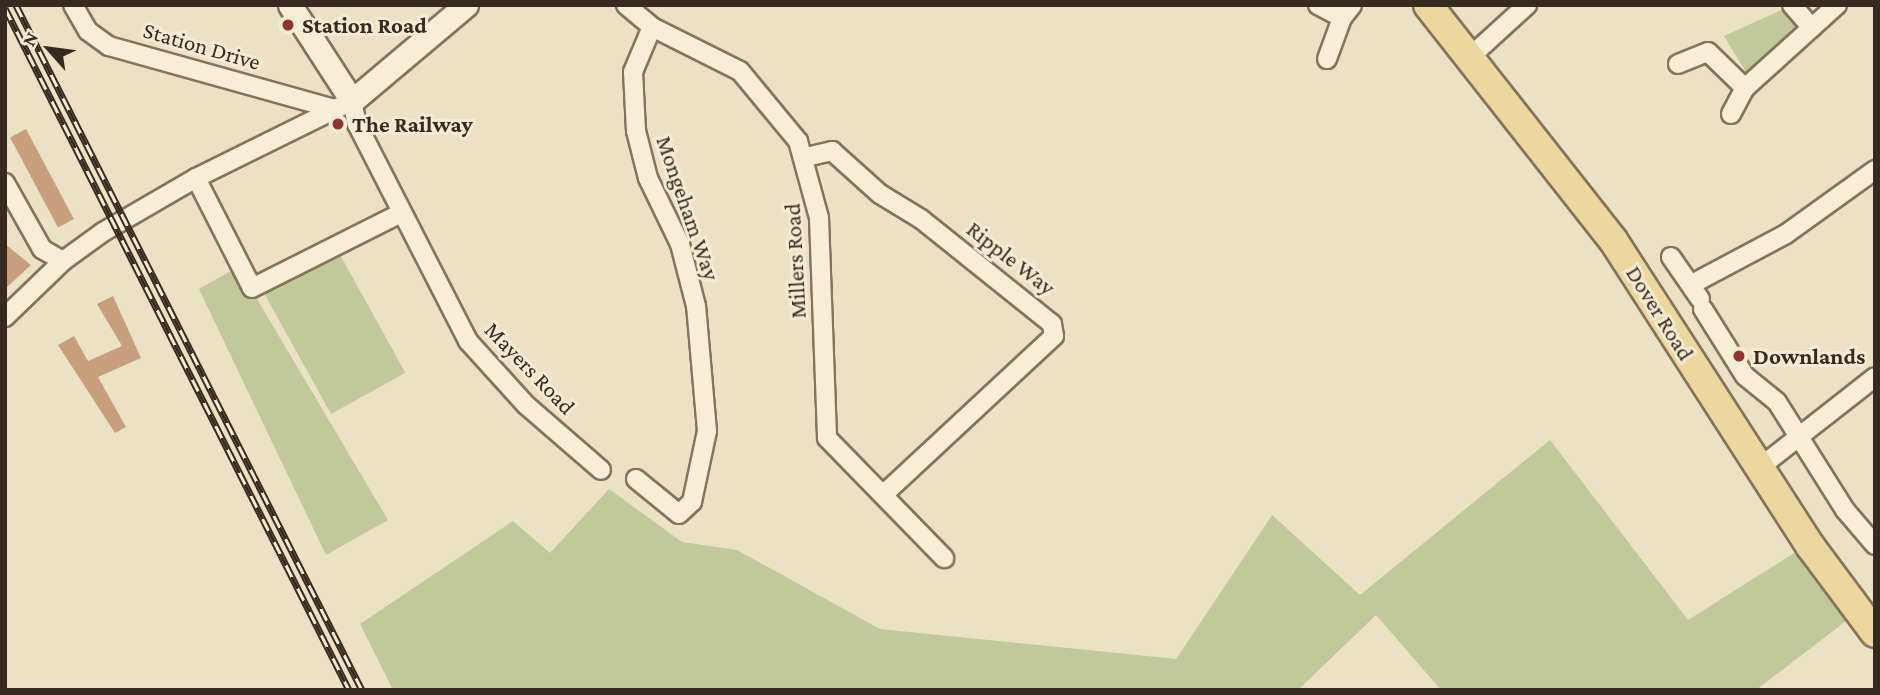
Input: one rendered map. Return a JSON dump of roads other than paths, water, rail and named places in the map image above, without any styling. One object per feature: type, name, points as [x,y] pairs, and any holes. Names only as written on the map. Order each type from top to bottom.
[{"type":"main road","name":"Dover Road","points":[[1428,5],[1613,240],[1759,468],[1875,633]]},
{"type":"street","name":"Station Drive","points":[[73,5],[88,31],[109,46],[343,105]]},
{"type":"street","points":[[290,5],[343,105]]},
{"type":"street","points":[[5,317],[63,261],[197,177],[343,105],[466,5]]},
{"type":"street","name":"Millers Road","points":[[626,5],[652,27],[740,71],[779,112],[806,157],[820,218],[827,438],[944,558]]},
{"type":"street","points":[[1318,5],[1347,12],[1327,59]]},
{"type":"street","points":[[1471,57],[1527,5]]},
{"type":"street","points":[[1792,5],[1812,28]]},
{"type":"street","points":[[1731,114],[1745,88],[1837,5]]},
{"type":"street","name":"Mongeham Way","points":[[636,479],[679,514],[692,502],[707,431],[696,306],[680,244],[648,178],[636,131],[633,72],[652,27]]},
{"type":"street","points":[[1678,64],[1708,52],[1745,88]]},
{"type":"street","name":"Mayers Road","points":[[343,105],[357,124],[468,341],[526,405],[601,470]]},
{"type":"street","name":"Ripple Way","points":[[806,157],[832,151],[880,194],[921,219],[1052,324],[1054,336],[883,495]]},
{"type":"street","points":[[1698,297],[1875,170]]},
{"type":"street","points":[[197,177],[252,288],[401,213]]},
{"type":"street","points":[[5,183],[42,249],[63,261]]},
{"type":"street","points":[[1671,257],[1745,376],[1777,402],[1797,438],[1875,545]]},
{"type":"street","points":[[1759,468],[1875,377]]},
{"type":"railway","points":[[16,5],[362,690]]},
{"type":"railway","points":[[5,8],[349,690]]},
{"type":"place","name":"Station Road","points":[[288,25]]},
{"type":"place","name":"The Railway","points":[[338,124]]},
{"type":"place","name":"Downlands","points":[[1739,356]]}]
